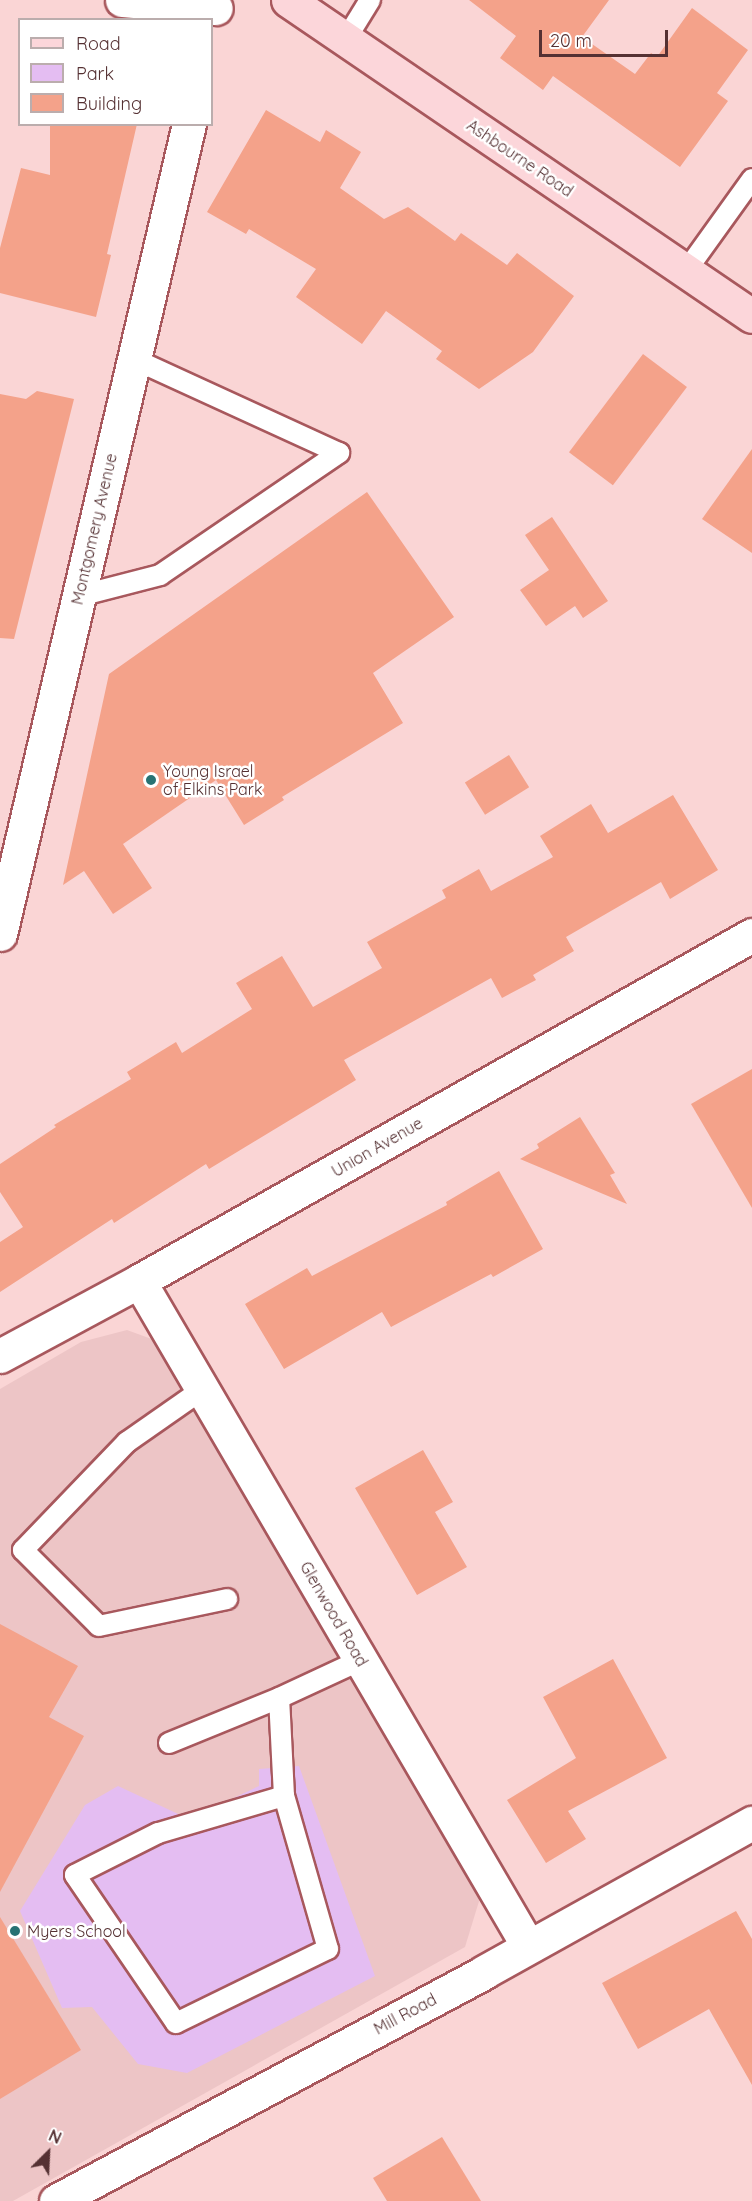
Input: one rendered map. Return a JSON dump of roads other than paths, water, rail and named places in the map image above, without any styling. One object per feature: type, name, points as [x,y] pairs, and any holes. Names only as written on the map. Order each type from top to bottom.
[{"type":"street","points":[[122,0],[215,12]]},
{"type":"street","name":"Ashbourne Road","points":[[288,0],[752,316]]},
{"type":"street","name":"Montgomery Avenue","points":[[0,934],[189,126]]},
{"type":"street","name":"Union Avenue","points":[[0,1356],[139,1281],[752,934]]},
{"type":"street","name":"Glenwood Road","points":[[139,1281],[528,1946]]},
{"type":"street","name":"Mill Road","points":[[56,2201],[752,1824]]},
{"type":"lane","points":[[346,39],[369,0]]},
{"type":"lane","points":[[686,271],[752,179]]},
{"type":"lane","points":[[79,596],[160,575],[339,453],[134,359]]},
{"type":"lane","points":[[203,1389],[127,1442],[23,1550],[99,1626],[227,1599]]},
{"type":"lane","points":[[169,1743],[279,1698],[361,1660]]},
{"type":"lane","points":[[279,1698],[284,1796],[328,1949],[176,2023],[75,1875],[158,1833],[284,1796]]},
{"type":"place","name":"Young Israel of Elkins Park","points":[[151,780]]},
{"type":"place","name":"Myers School","points":[[15,1931]]}]
